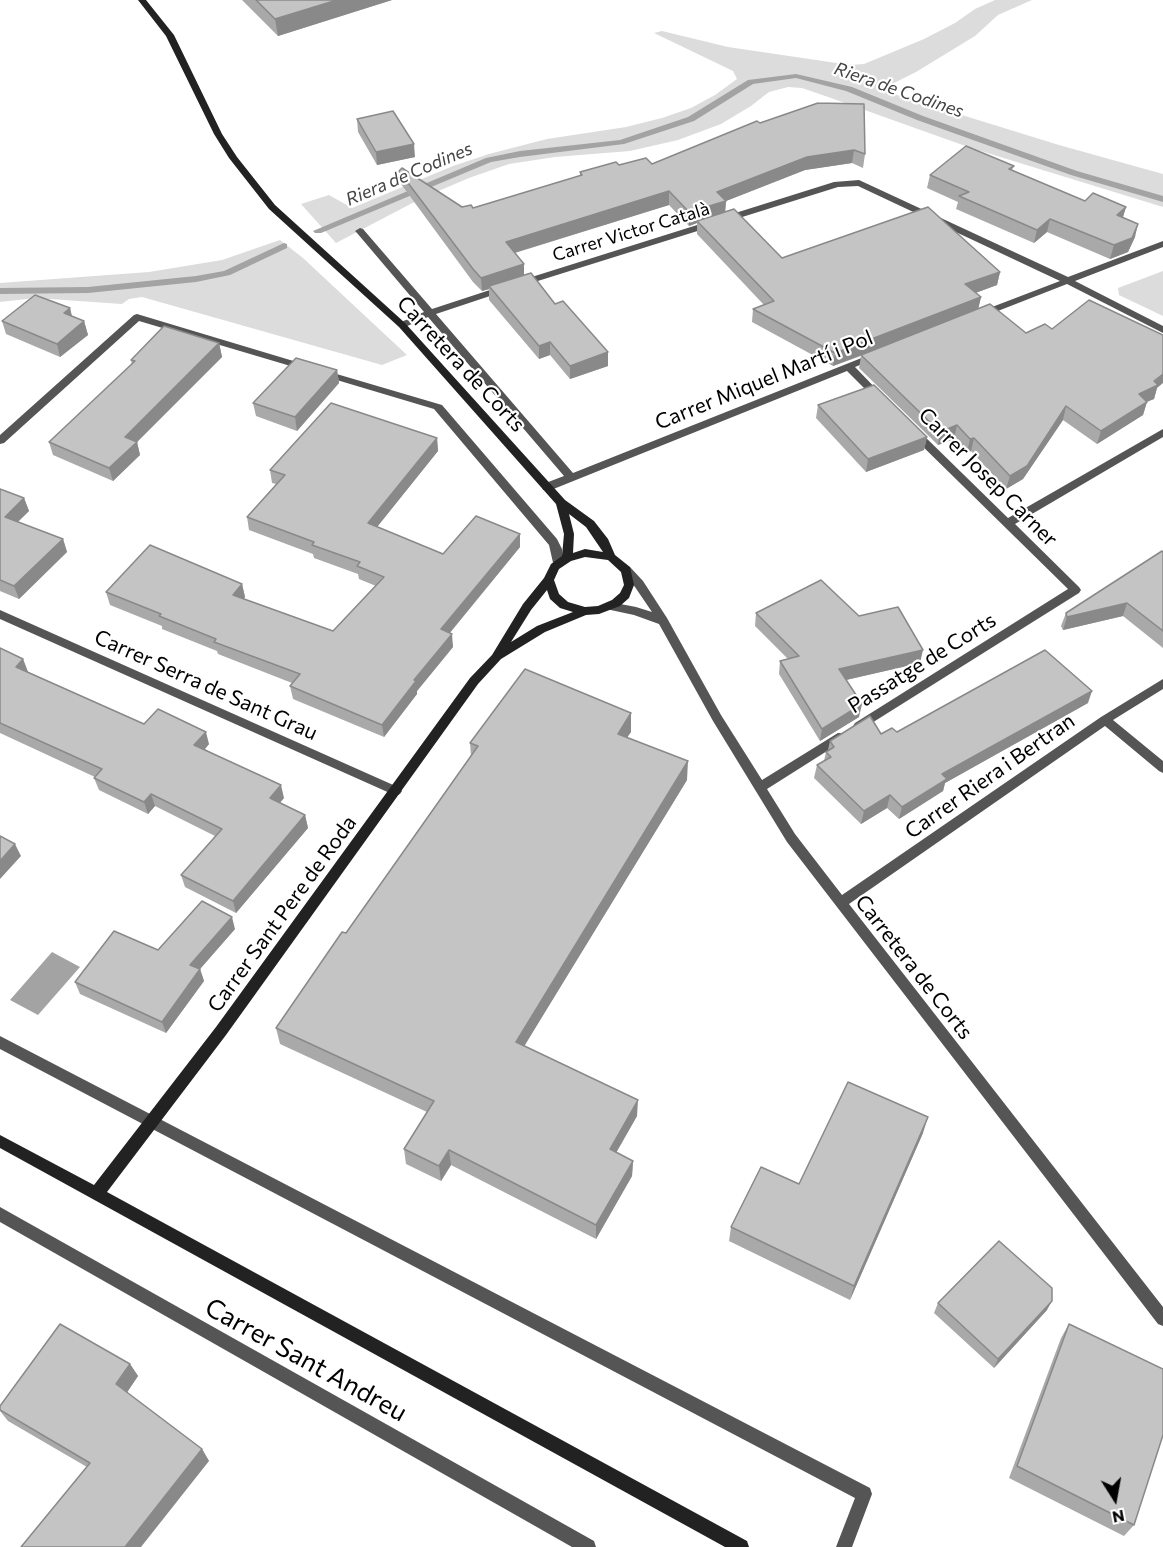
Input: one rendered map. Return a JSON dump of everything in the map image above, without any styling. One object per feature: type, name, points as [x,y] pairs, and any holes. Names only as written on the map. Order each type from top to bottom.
[{"type":"street","name":"Carretera de Corts","points":[[142,0],[170,35],[208,117],[233,158],[272,207],[402,325],[456,381],[561,503],[591,524],[611,557]]},
{"type":"street","name":"Carrer Victor Català","points":[[402,325],[431,312],[837,184],[859,183],[1068,281],[1163,330]]},
{"type":"street","name":"Carretera de Corts","points":[[360,231],[570,476]]},
{"type":"street","points":[[972,318],[1163,244]]},
{"type":"street","points":[[0,441],[137,317],[438,407],[553,542],[562,561]]},
{"type":"street","name":"Carrer Miquel Martí i Pol","points":[[547,487],[886,351]]},
{"type":"street","name":"Carrer Josep Carner","points":[[848,366],[888,405]]},
{"type":"street","name":"Carrer Josep Carner","points":[[905,422],[1076,590]]},
{"type":"street","points":[[1007,524],[1163,432]]},
{"type":"street","name":"Carretera de Corts","points":[[561,503],[569,534],[562,561]]},
{"type":"street","points":[[585,553],[611,557],[626,570],[629,580],[628,590],[621,599],[610,606],[585,611],[570,607],[558,600],[551,591],[549,580],[562,561],[585,553]]},
{"type":"street","name":"Carretera de Corts","points":[[626,570],[639,584],[663,621],[717,718],[791,838],[1163,1319]]},
{"type":"street","name":"Carrer Sant Pere de Roda","points":[[97,1193],[221,1031],[474,681],[496,658],[527,608],[549,580]]},
{"type":"street","name":"Passatge de Corts","points":[[759,788],[1076,590]]},
{"type":"street","points":[[610,606],[636,611],[663,621]]},
{"type":"street","name":"Carrer Sant Pere de Roda","points":[[496,658],[541,629],[585,611]]},
{"type":"street","name":"Carrer Serra de Sant Grau","points":[[0,614],[396,791]]},
{"type":"street","name":"Carrer Riera i Bertran","points":[[840,903],[1105,720],[1163,683]]},
{"type":"street","points":[[1105,720],[1163,768]]},
{"type":"street","points":[[0,1042],[864,1494],[844,1547]]},
{"type":"street","points":[[0,1141],[741,1547]]},
{"type":"street","name":"Carrer Sant Andreu","points":[[0,1214],[588,1547]]},
{"type":"shaded area","points":[[995,0],[1032,0],[998,15],[975,36],[916,72],[886,87],[884,91],[1059,145],[1163,174],[1163,207],[971,148],[802,88],[788,87],[769,92],[721,124],[678,140],[630,151],[555,157],[509,164],[422,198],[336,243],[301,204],[329,195],[352,208],[453,166],[489,154],[547,139],[626,127],[662,118],[691,108],[715,95],[737,79],[733,71],[654,33],[662,31],[728,47],[850,65],[864,64],[924,39]]},
{"type":"shaded area","points":[[280,240],[303,258],[407,355],[382,365],[142,297],[129,299],[122,304],[35,298],[0,302],[0,283],[149,272],[222,260]]},
{"type":"shaded area","points":[[1163,271],[1163,316],[1119,295],[1118,288]]},
{"type":"shaded area","points":[[52,952],[80,967],[38,1015],[10,1000]]},
{"type":"building","points":[[256,0],[337,0],[275,19]]},
{"type":"building","points":[[818,103],[864,104],[865,154],[854,150],[807,157],[717,192],[726,201],[689,212],[669,191],[506,242],[524,264],[481,278],[399,171],[402,168],[462,207],[471,205],[473,208],[582,175],[580,172],[616,162],[619,165],[646,158],[652,164],[757,121],[760,123]]},
{"type":"building","points":[[393,111],[414,144],[376,152],[357,119]]},
{"type":"building","points":[[966,146],[1014,166],[1009,169],[1085,201],[1093,193],[1126,207],[1117,215],[1138,224],[1132,238],[1114,245],[1050,219],[1037,230],[959,196],[969,192],[930,175]]},
{"type":"building","points":[[928,207],[1000,272],[965,284],[981,297],[835,353],[753,309],[774,301],[697,221],[734,209],[782,258]]},
{"type":"building","points":[[531,273],[555,304],[563,301],[608,352],[570,366],[550,342],[539,346],[489,286]]},
{"type":"building","points":[[35,295],[70,308],[64,313],[84,321],[57,344],[2,321]]},
{"type":"building","points":[[1089,300],[1163,335],[1163,374],[1154,381],[1158,385],[1139,394],[1147,402],[1101,431],[1066,406],[1027,466],[1010,476],[974,438],[970,439],[957,425],[940,432],[861,355],[990,304],[1026,333],[1045,324],[1052,329]]},
{"type":"building","points":[[164,326],[219,343],[125,437],[137,442],[109,468],[49,442],[135,361],[131,360]]},
{"type":"building","points":[[296,358],[337,370],[295,417],[253,403]]},
{"type":"building","points":[[874,385],[927,437],[868,459],[818,405]]},
{"type":"building","points":[[331,403],[437,438],[368,523],[443,554],[476,516],[520,534],[441,629],[452,634],[414,680],[416,681],[382,725],[290,686],[300,674],[214,642],[216,639],[106,592],[150,545],[242,584],[233,595],[333,631],[384,577],[357,566],[360,562],[312,545],[314,542],[247,517],[285,475],[270,470]]},
{"type":"building","points":[[0,489],[24,498],[5,517],[63,539],[14,586],[0,580]]},
{"type":"building","points":[[1162,551],[1163,631],[1127,603],[1067,617],[1066,613]]},
{"type":"building","points":[[821,580],[859,616],[898,607],[923,650],[839,669],[862,704],[822,729],[780,661],[799,656],[756,613]]},
{"type":"building","points":[[0,648],[23,659],[16,667],[144,724],[158,709],[206,732],[194,745],[281,785],[270,798],[305,815],[233,901],[181,875],[222,829],[151,794],[144,802],[94,778],[102,769],[0,723]]},
{"type":"building","points":[[1045,650],[1092,691],[942,774],[947,779],[902,807],[890,795],[864,811],[817,765],[831,757],[826,752],[834,747],[830,741],[870,716],[881,734],[892,728],[897,732]]},
{"type":"building","points":[[525,669],[631,713],[618,734],[688,761],[516,1042],[638,1100],[610,1149],[633,1161],[596,1225],[449,1150],[439,1166],[404,1149],[434,1101],[276,1028],[342,932],[346,933],[478,746],[470,743]]},
{"type":"building","points":[[0,836],[15,844],[0,861]]},
{"type":"building","points":[[202,901],[232,917],[190,965],[200,969],[162,1022],[75,982],[114,931],[158,950]]},
{"type":"building","points":[[848,1082],[928,1117],[854,1286],[731,1227],[761,1167],[799,1184]]},
{"type":"building","points":[[999,1241],[1052,1288],[1052,1301],[998,1359],[938,1303]]},
{"type":"building","points":[[60,1324],[130,1364],[116,1384],[202,1449],[125,1547],[21,1547],[90,1463],[0,1410],[0,1406]]},
{"type":"building","points":[[1069,1324],[1163,1369],[1163,1435],[1134,1525],[1017,1466]]},
{"type":"waterway","name":"Riera de Codines","points":[[318,231],[489,160],[621,142],[691,119],[751,82],[796,76],[849,89],[920,118],[1074,173],[1163,199]]},
{"type":"waterway","name":"Riera de Codines","points":[[0,291],[88,290],[196,279],[227,273],[284,246]]}]
